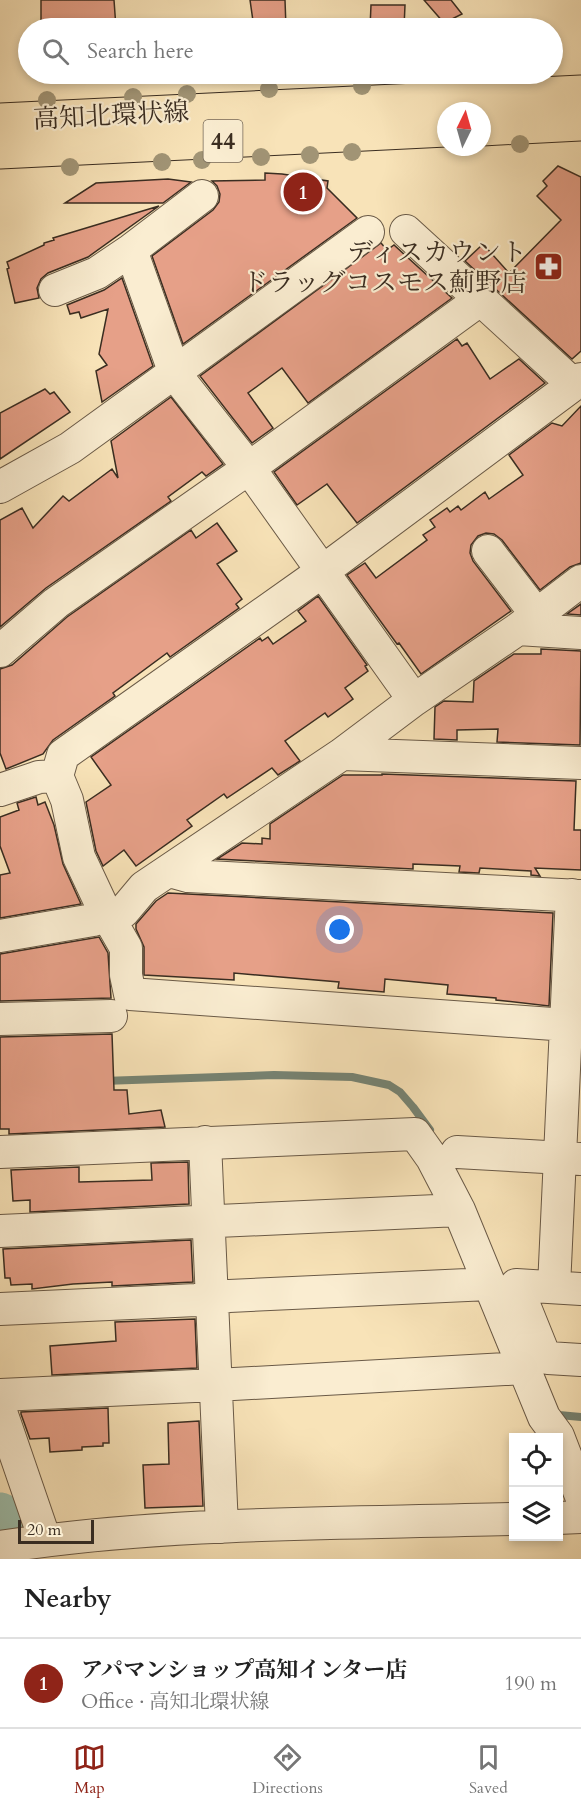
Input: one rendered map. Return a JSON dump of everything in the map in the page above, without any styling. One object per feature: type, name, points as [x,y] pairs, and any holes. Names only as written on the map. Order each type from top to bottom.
[{"type":"main road","name":"高知北環状線","points":[[0,120],[581,92]]},
{"type":"main road","points":[[491,129],[581,124]]},
{"type":"main road","name":"高知北環状線","points":[[0,152],[437,130]]},
{"type":"street","points":[[55,290],[97,273],[201,196]]},
{"type":"street","points":[[406,231],[577,381],[322,571],[63,755],[57,776],[67,800],[79,857],[126,948],[126,975],[130,994],[573,1025]]},
{"type":"street","points":[[0,487],[70,448],[368,232]]},
{"type":"street","points":[[131,250],[175,374],[249,468],[414,700]]},
{"type":"street","points":[[0,651],[56,603],[249,468],[481,299]]},
{"type":"street","points":[[488,551],[526,621],[581,633]]},
{"type":"street","points":[[0,936],[123,912],[144,887],[170,872],[342,754],[581,581]]},
{"type":"street","points":[[342,754],[581,763]]},
{"type":"street","points":[[0,790],[39,777],[57,776]]},
{"type":"street","points":[[170,872],[188,876],[577,895],[567,1288],[516,1285],[543,1352],[548,1358],[581,1360]]},
{"type":"street","points":[[0,1019],[111,1016]]},
{"type":"street","points":[[0,1152],[415,1134],[432,1158],[459,1210],[544,1417],[558,1436],[581,1496]]},
{"type":"street","points":[[206,1142],[222,1527]]},
{"type":"street","points":[[457,1152],[570,1158]]},
{"type":"street","points":[[0,1231],[459,1210]]},
{"type":"street","points":[[0,1309],[489,1284]]},
{"type":"street","points":[[0,1395],[524,1368]]},
{"type":"street","points":[[0,1409],[24,1543],[162,1529],[509,1519]]},
{"type":"street","points":[[563,1518],[581,1517]]},
{"type":"building","points":[[41,0],[114,0],[115,18],[41,18]]},
{"type":"building","points":[[250,0],[285,0],[286,18],[253,18]]},
{"type":"building","points":[[424,0],[451,0],[462,14],[454,18],[440,18]]},
{"type":"building","points":[[371,5],[405,5],[404,18],[370,18]]},
{"type":"building","name":"ディスカウント ドラッグコスモス薊野店","points":[[558,166],[581,177],[581,351],[572,359],[465,261],[483,244],[509,273],[561,220],[537,196],[547,186],[543,181]]},
{"type":"building","points":[[265,173],[328,181],[327,188],[357,218],[183,344],[152,256],[213,210],[219,202],[220,194],[212,181],[265,180]]},
{"type":"building","points":[[168,179],[191,182],[163,203],[65,203],[96,183]]},
{"type":"building","points":[[159,206],[88,257],[48,273],[41,279],[37,288],[39,298],[15,303],[7,262],[54,240],[53,238]]},
{"type":"building","points":[[381,243],[387,250],[394,245],[452,298],[308,403],[282,368],[248,393],[273,428],[252,443],[200,376]]},
{"type":"building","points":[[122,278],[153,366],[102,402],[96,371],[107,365],[99,354],[108,309],[81,318],[79,312],[70,314],[67,305],[104,290]]},
{"type":"building","points":[[457,339],[462,346],[467,343],[490,379],[519,359],[545,383],[357,523],[327,484],[297,505],[274,472]]},
{"type":"building","points":[[45,389],[50,394],[54,392],[70,412],[0,459],[0,413]]},
{"type":"building","points":[[171,397],[223,464],[206,476],[202,472],[168,497],[171,501],[46,588],[0,627],[0,520],[22,508],[33,528],[63,496],[69,501],[112,469],[118,478],[111,441]]},
{"type":"building","points":[[581,406],[581,563],[570,567],[540,590],[502,540],[494,534],[486,533],[478,536],[471,545],[470,553],[473,561],[511,611],[421,674],[347,575],[365,563],[376,578],[427,540],[423,535],[435,527],[430,520],[447,508],[450,512],[458,506],[461,510],[485,492],[489,499],[523,475],[509,455],[552,423],[562,426]]},
{"type":"building","points":[[217,523],[237,551],[217,564],[242,599],[236,604],[239,608],[170,657],[167,653],[113,693],[115,696],[53,740],[43,754],[6,769],[0,753],[0,669],[12,665],[67,617],[191,530],[196,538]]},
{"type":"building","points":[[318,596],[367,665],[365,666],[368,671],[345,688],[353,699],[328,717],[325,713],[285,741],[300,761],[278,775],[272,768],[227,798],[224,794],[187,820],[192,826],[136,866],[124,850],[103,866],[96,851],[86,802],[111,785],[91,757],[260,638],[262,641],[268,637],[273,644],[306,621],[298,611]]},
{"type":"building","points":[[581,604],[581,615],[567,614]]},
{"type":"building","points":[[541,649],[581,651],[580,745],[497,742],[498,729],[457,730],[457,740],[434,739],[435,707],[444,701],[473,702],[474,681],[514,654],[541,654]]},
{"type":"building","points":[[382,774],[576,781],[574,830],[581,830],[581,870],[535,868],[540,876],[531,875],[531,871],[480,868],[479,873],[459,872],[460,866],[413,864],[413,869],[217,859],[242,843],[262,844],[262,838],[270,839],[270,824],[343,775]]},
{"type":"building","points":[[36,797],[38,805],[45,802],[54,825],[63,864],[81,904],[0,918],[0,875],[10,873],[0,846],[0,817],[19,810],[17,803]]},
{"type":"building","points":[[168,893],[553,913],[549,1006],[447,994],[448,985],[385,979],[384,992],[338,988],[339,982],[234,973],[234,980],[144,975],[144,947],[136,924],[156,901]]},
{"type":"building","points":[[99,937],[108,953],[111,998],[0,1001],[0,954]]},
{"type":"building","points":[[112,1034],[114,1090],[127,1090],[129,1114],[161,1110],[165,1127],[9,1134],[9,1129],[0,1129],[0,1037]]},
{"type":"building","points":[[188,1162],[189,1204],[30,1212],[30,1200],[13,1201],[11,1170],[79,1167],[79,1182],[152,1180],[151,1163]]},
{"type":"building","points":[[191,1240],[193,1282],[112,1286],[112,1282],[32,1289],[32,1284],[11,1285],[10,1278],[5,1278],[3,1249]]},
{"type":"building","points":[[195,1319],[197,1368],[52,1375],[50,1346],[116,1341],[115,1322]]},
{"type":"building","points":[[108,1408],[109,1443],[103,1443],[103,1446],[82,1447],[82,1450],[50,1452],[49,1438],[30,1439],[21,1414],[21,1412]]},
{"type":"building","points":[[199,1421],[203,1506],[145,1508],[143,1465],[169,1464],[168,1423]]},
{"type":"waterway","points":[[103,1081],[274,1075],[352,1077],[389,1085],[400,1092],[430,1130]]},
{"type":"waterway","points":[[555,1412],[559,1415],[581,1417]]},
{"type":"waterway","points":[[0,1515],[13,1559]]},
{"type":"place","name":"アパマンショップ高知インター店","points":[[303,192]]},
{"type":"place","name":"ディスカウント ドラッグコスモス薊野店","points":[[548,267]]}]
